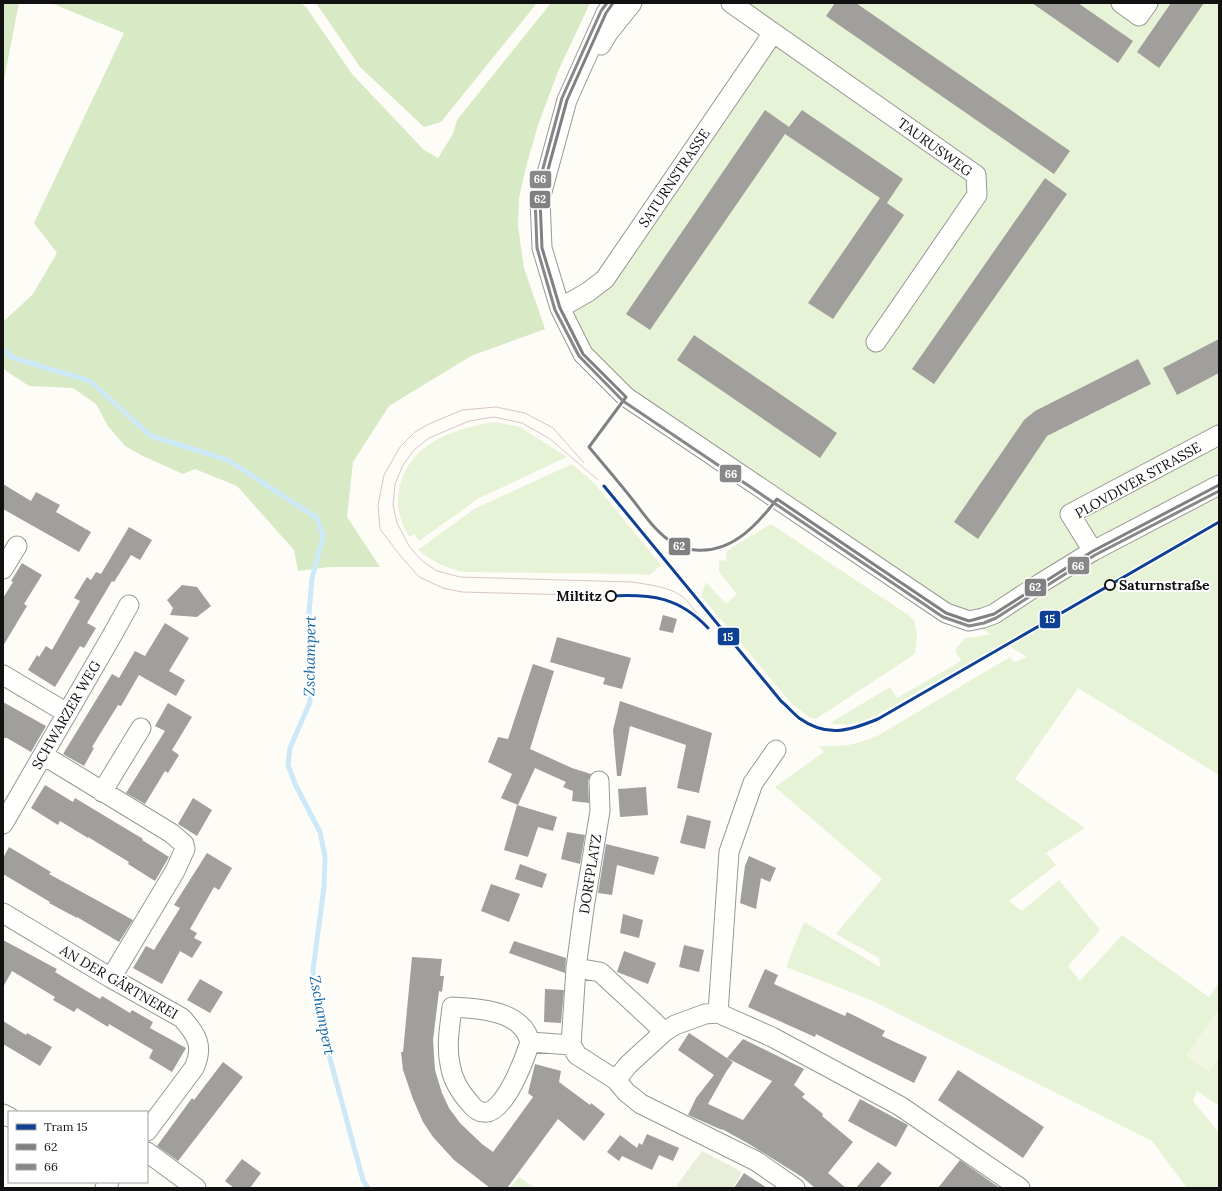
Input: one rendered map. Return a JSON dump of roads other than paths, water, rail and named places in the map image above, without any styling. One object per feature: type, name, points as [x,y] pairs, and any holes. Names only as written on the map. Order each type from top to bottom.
[{"type":"street","points":[[613,3],[606,13],[567,100],[540,199],[542,248],[560,308],[583,354],[626,397],[946,613],[969,621],[994,614],[1093,551],[1219,485]]},
{"type":"street","points":[[567,100],[608,33],[632,3]]},
{"type":"street","name":"TAURUSWEG","points":[[733,3],[772,33],[976,175],[977,195],[876,342]]},
{"type":"street","points":[[1121,3],[1139,16],[1148,3]]},
{"type":"street","name":"SATURNSTRASSE","points":[[560,308],[588,292],[605,279],[772,33]]},
{"type":"street","name":"PLOVDIVER STRASSE","points":[[1093,551],[1070,514],[1219,435]]},
{"type":"street","points":[[3,569],[17,546]]},
{"type":"street","name":"SCHWARZER WEG","points":[[3,824],[129,605]]},
{"type":"street","points":[[3,675],[67,713]]},
{"type":"street","points":[[102,792],[141,728]]},
{"type":"street","points":[[718,1013],[729,852],[753,783],[776,750]]},
{"type":"street","points":[[43,755],[171,833],[184,844],[185,849],[175,870],[111,978]]},
{"type":"street","name":"DORFPLATZ","points":[[571,1045],[576,968],[600,811],[599,781]]},
{"type":"street","name":"AN DER GÄRTNEREI","points":[[3,913],[111,978],[182,1018],[191,1028],[198,1043],[199,1051],[194,1068],[148,1130]]},
{"type":"street","points":[[576,968],[600,972],[664,1032]]},
{"type":"street","points":[[452,1007],[472,1008],[492,1012],[514,1020],[526,1032],[530,1042],[516,1079],[504,1100],[492,1110],[484,1113],[474,1108],[463,1095],[455,1080],[450,1065],[448,1045],[452,1007]]},
{"type":"street","points":[[616,1080],[628,1065],[664,1032],[675,1025],[705,1014],[718,1013],[772,1037],[900,1106],[1020,1188]]},
{"type":"street","points":[[530,1042],[571,1045],[577,1055],[616,1080],[626,1092],[641,1104],[756,1161],[795,1188]]},
{"type":"street","points":[[148,1153],[196,1188]]},
{"type":"waterway","name":"Zschampert","points":[[3,349],[11,357],[90,381],[151,436],[228,460],[317,518],[323,537],[312,578],[309,613],[310,702],[290,748],[288,765],[296,786],[320,832],[325,856],[324,887],[313,970],[315,991],[326,1044],[363,1180],[368,1188]]},
{"type":"tram line","points":[[584,463],[553,428],[525,413],[496,407],[462,410],[429,424],[415,432],[400,447],[384,475],[378,505],[380,529],[419,577],[443,588],[462,592],[611,596]]},
{"type":"tram line","points":[[598,480],[550,439],[522,423],[494,417],[469,421],[429,438],[414,450],[403,465],[395,484],[393,505],[397,523],[409,546],[421,560],[437,571],[460,577],[632,582],[650,585],[670,590],[680,595],[690,604],[704,623]]},
{"type":"tram line","name":"15","points":[[604,486],[781,701],[799,718],[809,724],[829,730],[857,727],[878,719],[1219,522]]},
{"type":"tram line","name":"15","points":[[611,596],[639,596],[664,600],[686,610],[708,628]]},
{"type":"place","name":"Saturnstraße","points":[[1110,585]]},
{"type":"place","name":"Miltitz","points":[[611,596]]}]
